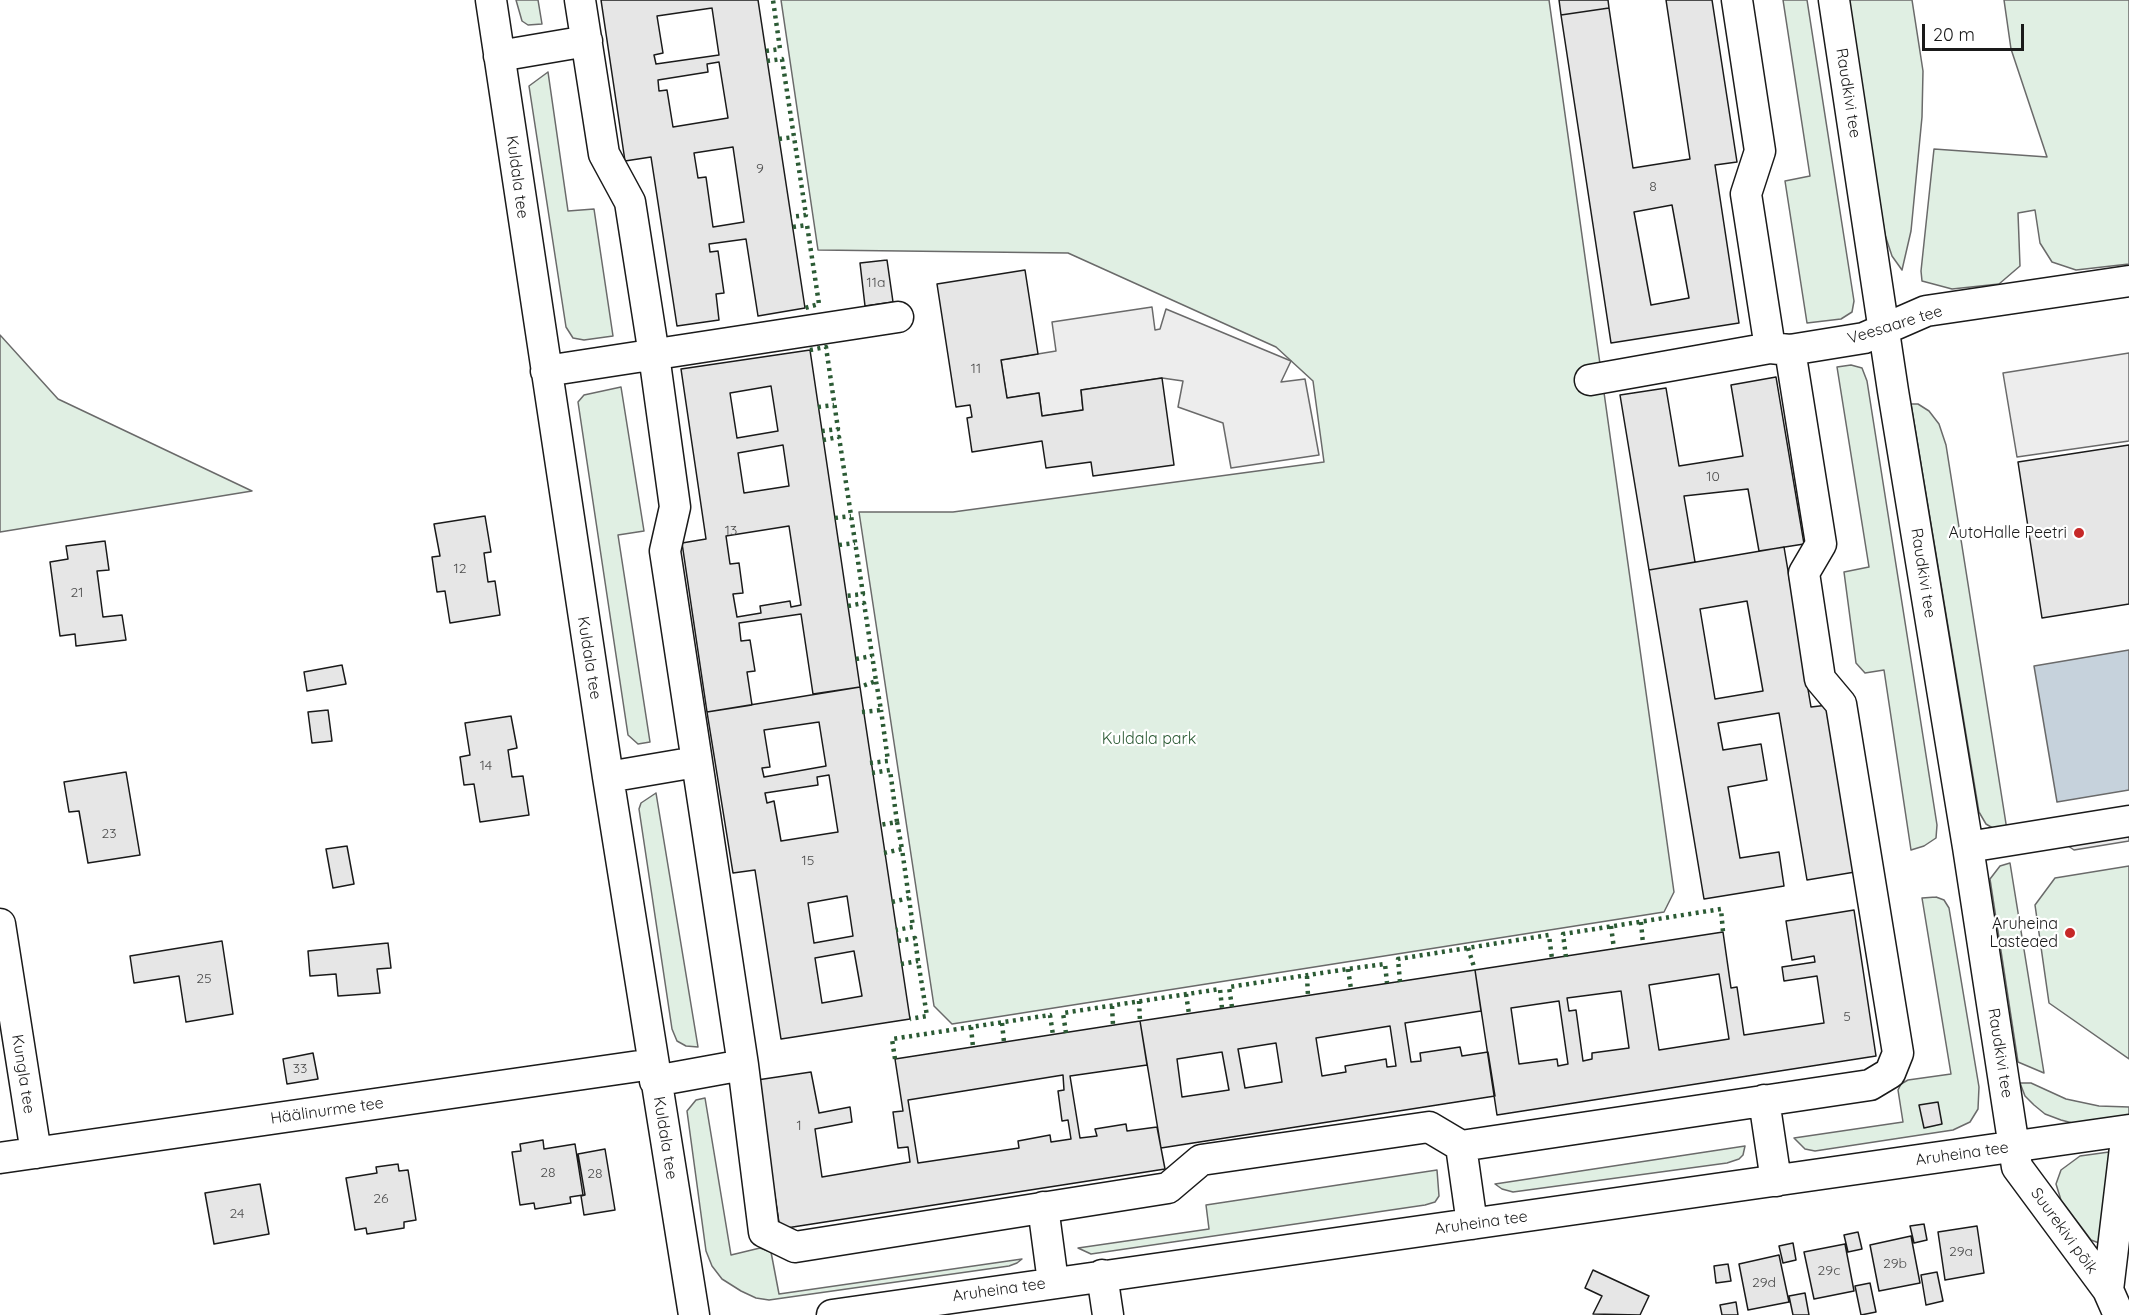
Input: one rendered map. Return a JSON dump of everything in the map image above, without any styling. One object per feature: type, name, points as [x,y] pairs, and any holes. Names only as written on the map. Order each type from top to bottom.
[{"type":"street","name":"Kuldala tee","points":[[491,0],[608,777],[694,1315]]},
{"type":"street","points":[[580,0],[604,154],[630,202],[654,355],[675,507],[666,551],[742,1065],[764,1232],[795,1247],[1168,1188],[1201,1160],[1430,1127],[1461,1146],[1870,1084],[1890,1073],[1898,1053],[1841,704],[1820,679],[1804,573],[1821,544],[1746,194],[1760,151],[1737,0]]},
{"type":"street","name":"Raudkivi tee","points":[[1834,0],[2014,1146]]},
{"type":"street","points":[[500,56],[587,41]]},
{"type":"street","name":"Veesaare tee","points":[[1590,380],[1780,349],[1864,338],[1926,311],[2129,281]]},
{"type":"street","points":[[546,371],[898,317]]},
{"type":"street","points":[[608,777],[696,762]]},
{"type":"street","points":[[1968,847],[2129,821]]},
{"type":"street","name":"Kungla tee","points":[[0,924],[36,1153]]},
{"type":"street","name":"Häälinurme tee","points":[[0,1158],[654,1072],[742,1065]]},
{"type":"street","points":[[1764,1100],[1776,1181]]},
{"type":"street","points":[[2114,1303],[2128,1131]]},
{"type":"street","name":"Aruheina tee","points":[[832,1315],[2128,1131]]},
{"type":"street","points":[[1461,1146],[1472,1224]]},
{"type":"street","name":"Suurekivi põik","points":[[2014,1146],[2017,1167],[2114,1303]]},
{"type":"street","points":[[1043,1207],[1053,1282]]},
{"type":"street","points":[[1102,1275],[1108,1315]]},
{"type":"green space","points":[[516,0],[538,0],[542,24],[528,25],[522,21]]},
{"type":"green space","name":"Kuldala park","points":[[781,0],[1549,0],[1674,892],[1664,912],[952,1024],[934,1006],[859,512],[953,512],[1324,462],[1313,381],[1276,347],[1068,253],[818,250]]},
{"type":"green space","points":[[1783,0],[1807,0],[1854,301],[1852,312],[1841,319],[1807,323],[1785,181],[1810,176]]},
{"type":"green space","points":[[1848,0],[1912,0],[1923,71],[1922,117],[1911,231],[1902,270],[1892,256],[1885,235]]},
{"type":"green space","points":[[2004,0],[2129,0],[2129,264],[2076,270],[2052,262],[2040,243],[2035,210],[2018,213],[2020,266],[1999,284],[1952,289],[1922,281],[1921,271],[1934,149],[2047,157],[2011,49]]},
{"type":"green space","points":[[548,72],[568,211],[594,209],[613,336],[584,340],[573,338],[566,327],[529,86]]},
{"type":"green space","points":[[0,335],[58,399],[252,491],[0,532]]},
{"type":"green space","points":[[1851,365],[1862,368],[1867,381],[1937,825],[1936,838],[1924,846],[1911,850],[1884,670],[1865,673],[1856,663],[1844,572],[1869,567],[1837,367]]},
{"type":"green space","points":[[621,387],[644,531],[618,535],[650,742],[638,744],[628,735],[578,402],[584,395]]},
{"type":"green space","points":[[1911,404],[1918,404],[1929,411],[1939,424],[1946,445],[2007,830],[1996,830],[1986,824],[1979,812]]},
{"type":"green space","points":[[656,793],[698,1047],[686,1046],[677,1041],[672,1029],[639,809],[641,803]]},
{"type":"green space","points":[[2010,863],[2044,1073],[2018,1062],[1990,879],[2000,866]]},
{"type":"green space","points":[[2129,866],[2129,1059],[2049,1003],[2035,905],[2055,878]]},
{"type":"green space","points":[[1936,897],[1944,900],[1949,908],[1979,1087],[1978,1109],[1970,1122],[1953,1130],[1815,1151],[1805,1149],[1794,1138],[1903,1122],[1898,1090],[1901,1084],[1908,1080],[1951,1074],[1922,898]]},
{"type":"green space","points":[[2020,1083],[2031,1083],[2066,1099],[2099,1106],[2129,1107],[2129,1115],[2076,1124],[2061,1120],[2045,1114],[2034,1105],[2025,1096]]},
{"type":"green space","points":[[705,1098],[731,1255],[760,1248],[771,1252],[779,1294],[1022,1259],[1009,1266],[769,1300],[756,1298],[741,1291],[722,1279],[712,1266],[706,1251],[687,1111],[696,1100]]},
{"type":"green space","points":[[1745,1146],[1743,1155],[1739,1159],[1727,1163],[1513,1192],[1495,1184]]},
{"type":"green space","points":[[2109,1152],[2115,1157],[2099,1243],[2091,1240],[2061,1200],[2056,1184],[2061,1170],[2080,1156]]},
{"type":"green space","points":[[1437,1170],[1439,1196],[1435,1202],[1425,1205],[1091,1254],[1078,1248],[1209,1229],[1206,1205]]},
{"type":"shaded area","points":[[1152,307],[1155,330],[1160,329],[1166,309],[1291,361],[1281,382],[1305,379],[1319,455],[1231,468],[1223,423],[1178,407],[1183,381],[1162,378],[1081,390],[1083,410],[1042,416],[1039,393],[1007,398],[1001,360],[1056,351],[1052,322]]},
{"type":"shaded area","points":[[2129,353],[2129,441],[2017,457],[2003,373]]},
{"type":"shaded area","points":[[2129,650],[2129,790],[2057,802],[2034,666]]},
{"type":"shaded area","points":[[2129,830],[2129,841],[2074,850],[2061,841]]},
{"type":"building","points":[[601,0],[758,0],[805,308],[758,316],[746,239],[709,244],[710,252],[718,251],[724,293],[716,294],[719,320],[677,326],[651,157],[625,161]],"holes":[[[712,8],[719,55],[656,64],[654,55],[663,53],[657,16]],[[719,62],[728,118],[673,127],[667,90],[659,91],[658,80],[708,72],[707,64]],[[733,147],[744,222],[713,227],[706,177],[698,178],[694,153]]]},
{"type":"building","points":[[1559,0],[1608,0],[1609,8],[1561,15]]},
{"type":"building","points":[[1666,0],[1712,0],[1737,162],[1715,165],[1739,323],[1611,343],[1561,15],[1609,8],[1633,168],[1690,159]],"holes":[[[1672,205],[1689,298],[1651,305],[1634,212]]]},
{"type":"building","points":[[887,260],[893,302],[865,306],[860,263]]},
{"type":"building","points":[[1025,270],[1038,354],[1001,360],[1007,398],[1039,393],[1042,416],[1083,410],[1081,390],[1162,378],[1174,465],[1093,476],[1091,462],[1046,468],[1042,441],[972,452],[967,418],[972,417],[970,405],[956,407],[937,284]]},
{"type":"building","points":[[810,350],[860,687],[813,694],[801,614],[739,623],[741,641],[750,640],[755,671],[747,672],[752,705],[707,712],[682,543],[706,539],[681,369]],"holes":[[[771,386],[778,431],[737,438],[730,393]],[[783,445],[789,486],[744,493],[738,453]],[[789,526],[801,605],[791,607],[790,601],[760,606],[761,613],[737,617],[733,594],[743,593],[739,563],[730,564],[726,536]]]},
{"type":"building","points":[[1776,377],[1804,544],[1759,551],[1748,489],[1684,496],[1695,562],[1649,570],[1620,395],[1666,388],[1679,466],[1743,456],[1731,385]]},
{"type":"building","name":"AutoHalle Peetri","points":[[2129,445],[2129,604],[2042,618],[2018,462]]},
{"type":"building","points":[[485,516],[491,552],[484,553],[488,582],[495,581],[500,615],[450,623],[445,591],[437,592],[432,557],[440,556],[434,524]]},
{"type":"building","points":[[105,541],[109,570],[97,571],[103,617],[122,615],[126,640],[76,646],[75,634],[60,636],[50,562],[68,559],[66,546]]},
{"type":"building","points":[[1784,547],[1811,707],[1828,705],[1855,872],[1807,880],[1779,713],[1718,723],[1723,750],[1761,744],[1767,780],[1728,787],[1740,858],[1779,852],[1784,886],[1704,899],[1649,570]],"holes":[[[1747,601],[1763,691],[1715,699],[1700,609]]]},
{"type":"building","points":[[342,665],[346,684],[307,691],[304,672]]},
{"type":"building","points":[[860,687],[910,1019],[781,1039],[755,870],[733,873],[707,712]],"holes":[[[819,722],[826,766],[764,777],[762,768],[770,767],[764,730]],[[829,775],[838,832],[781,841],[774,801],[767,803],[765,793],[818,785],[817,777]],[[847,896],[853,936],[814,943],[808,903]],[[854,951],[862,996],[822,1003],[815,958]]]},
{"type":"building","points":[[328,710],[332,741],[312,743],[308,712]]},
{"type":"building","points":[[511,716],[517,748],[508,750],[512,777],[523,776],[529,815],[480,822],[474,784],[464,785],[460,757],[470,755],[465,723]]},
{"type":"building","points":[[126,772],[140,855],[88,863],[79,811],[69,812],[64,782]]},
{"type":"building","points":[[347,846],[354,884],[333,888],[326,849]]},
{"type":"building","points":[[1854,910],[1876,1056],[1497,1115],[1475,970],[1723,932],[1731,988],[1737,987],[1744,1035],[1824,1023],[1817,976],[1784,981],[1782,967],[1815,962],[1814,956],[1792,960],[1786,921]],"holes":[[[1719,974],[1729,1039],[1659,1050],[1649,985]],[[1621,991],[1629,1048],[1592,1053],[1592,1059],[1583,1061],[1576,1010],[1569,1011],[1567,998]],[[1559,1001],[1568,1064],[1558,1066],[1557,1059],[1519,1064],[1511,1008]]]},
{"type":"building","points":[[222,941],[233,1014],[186,1022],[179,976],[134,983],[130,956]]},
{"type":"building","points":[[388,943],[391,968],[377,969],[380,993],[338,996],[336,974],[310,976],[308,951]]},
{"type":"building","points":[[1475,970],[1481,1011],[1405,1023],[1411,1062],[1421,1061],[1420,1053],[1460,1047],[1462,1056],[1488,1052],[1495,1096],[1161,1148],[1140,1021]],"holes":[[[1390,1026],[1396,1066],[1387,1067],[1386,1059],[1345,1066],[1346,1072],[1322,1076],[1316,1038]],[[1276,1043],[1282,1082],[1245,1088],[1238,1049]],[[1222,1052],[1229,1090],[1182,1097],[1177,1059]]]},
{"type":"building","points":[[1140,1021],[1147,1065],[1070,1076],[1080,1138],[1097,1136],[1095,1129],[1126,1124],[1127,1131],[1157,1127],[1165,1169],[780,1229],[757,1080],[811,1072],[819,1113],[850,1107],[852,1122],[815,1129],[822,1177],[910,1162],[908,1147],[898,1148],[893,1112],[903,1111],[895,1059]],"holes":[[[1063,1075],[1064,1090],[1058,1091],[1062,1121],[1068,1120],[1071,1139],[1051,1142],[1050,1135],[1018,1141],[1019,1148],[918,1163],[908,1100]]]},
{"type":"building","points":[[313,1053],[318,1079],[287,1084],[283,1059]]},
{"type":"building","points":[[1938,1102],[1942,1124],[1924,1128],[1919,1105]]},
{"type":"building","points":[[543,1140],[544,1149],[575,1144],[583,1195],[570,1197],[571,1203],[535,1209],[534,1203],[520,1205],[512,1152],[521,1151],[520,1144]]},
{"type":"building","points":[[605,1149],[615,1210],[584,1215],[581,1196],[585,1195],[578,1154]]},
{"type":"building","points":[[398,1164],[399,1171],[408,1170],[416,1220],[404,1222],[404,1228],[367,1234],[366,1228],[355,1230],[346,1178],[377,1173],[376,1167]]},
{"type":"building","points":[[260,1184],[269,1234],[214,1244],[205,1193]]},
{"type":"building","points":[[1924,1224],[1927,1240],[1914,1243],[1910,1226]]},
{"type":"building","points":[[1977,1226],[1984,1273],[1945,1280],[1938,1232]]},
{"type":"building","points":[[1858,1232],[1862,1249],[1848,1252],[1844,1235]]},
{"type":"building","points":[[1911,1236],[1920,1283],[1879,1291],[1870,1245]]},
{"type":"building","points":[[1793,1243],[1796,1260],[1783,1263],[1779,1246]]},
{"type":"building","points":[[1845,1244],[1854,1291],[1814,1299],[1804,1252]]},
{"type":"building","points":[[1779,1255],[1789,1302],[1748,1310],[1739,1264]]},
{"type":"building","points":[[1728,1264],[1731,1281],[1716,1283],[1714,1266]]},
{"type":"building","points":[[1593,1270],[1649,1296],[1640,1315],[1593,1314],[1602,1296],[1585,1288]]},
{"type":"building","points":[[1937,1272],[1943,1301],[1926,1305],[1921,1275]]},
{"type":"building","points":[[1870,1283],[1876,1312],[1861,1315],[1855,1286]]},
{"type":"building","points":[[1805,1293],[1809,1315],[1793,1315],[1789,1296]]},
{"type":"building","points":[[1736,1302],[1738,1315],[1722,1315],[1720,1305]]},
{"type":"hedge","points":[[766,51],[780,49],[773,0]]},
{"type":"hedge","points":[[767,61],[782,59],[806,215],[791,217]]},
{"type":"hedge","points":[[779,139],[794,137]]},
{"type":"hedge","points":[[793,227],[807,225],[819,304],[805,308]]},
{"type":"hedge","points":[[810,350],[826,347],[838,429],[822,431]]},
{"type":"hedge","points":[[818,407],[834,405]]},
{"type":"hedge","points":[[823,440],[839,437],[863,594],[846,596]]},
{"type":"hedge","points":[[835,518],[851,516]]},
{"type":"hedge","points":[[839,545],[855,543]]},
{"type":"hedge","points":[[848,606],[864,603],[876,681],[860,687]]},
{"type":"hedge","points":[[856,659],[872,656]]},
{"type":"hedge","points":[[862,712],[881,710],[876,681]]},
{"type":"hedge","points":[[870,763],[888,761],[881,710]]},
{"type":"hedge","points":[[872,773],[890,770],[897,822],[880,825]]},
{"type":"hedge","points":[[897,822],[902,849]]},
{"type":"hedge","points":[[884,853],[902,849],[913,927],[896,930]]},
{"type":"hedge","points":[[892,902],[909,898]]},
{"type":"hedge","points":[[1566,957],[1563,934],[1721,909],[1723,932]]},
{"type":"hedge","points":[[1641,922],[1643,944]]},
{"type":"hedge","points":[[1611,926],[1614,949]]},
{"type":"hedge","points":[[1400,982],[1398,959],[1549,935],[1552,959]]},
{"type":"hedge","points":[[898,941],[915,938],[927,1016],[910,1019]]},
{"type":"hedge","points":[[1468,948],[1475,970]]},
{"type":"hedge","points":[[901,964],[918,961]]},
{"type":"hedge","points":[[1232,1007],[1229,987],[1385,964],[1387,983]]},
{"type":"hedge","points":[[1348,969],[1351,989]]},
{"type":"hedge","points":[[1307,976],[1308,996]]},
{"type":"hedge","points":[[1066,1033],[1063,1013],[1220,989],[1222,1008]]},
{"type":"hedge","points":[[1186,994],[1189,1014]]},
{"type":"hedge","points":[[1139,1001],[1140,1021]]},
{"type":"hedge","points":[[1112,1006],[1113,1025]]},
{"type":"hedge","points":[[895,1059],[892,1039],[1050,1015],[1053,1035]]},
{"type":"hedge","points":[[1002,1023],[1004,1042]]},
{"type":"hedge","points":[[971,1027],[973,1047]]},
{"type":"place","name":"AutoHalle Peetri","points":[[2079,533]]},
{"type":"place","name":"Aruheina Lasteaed","points":[[2070,933]]}]
